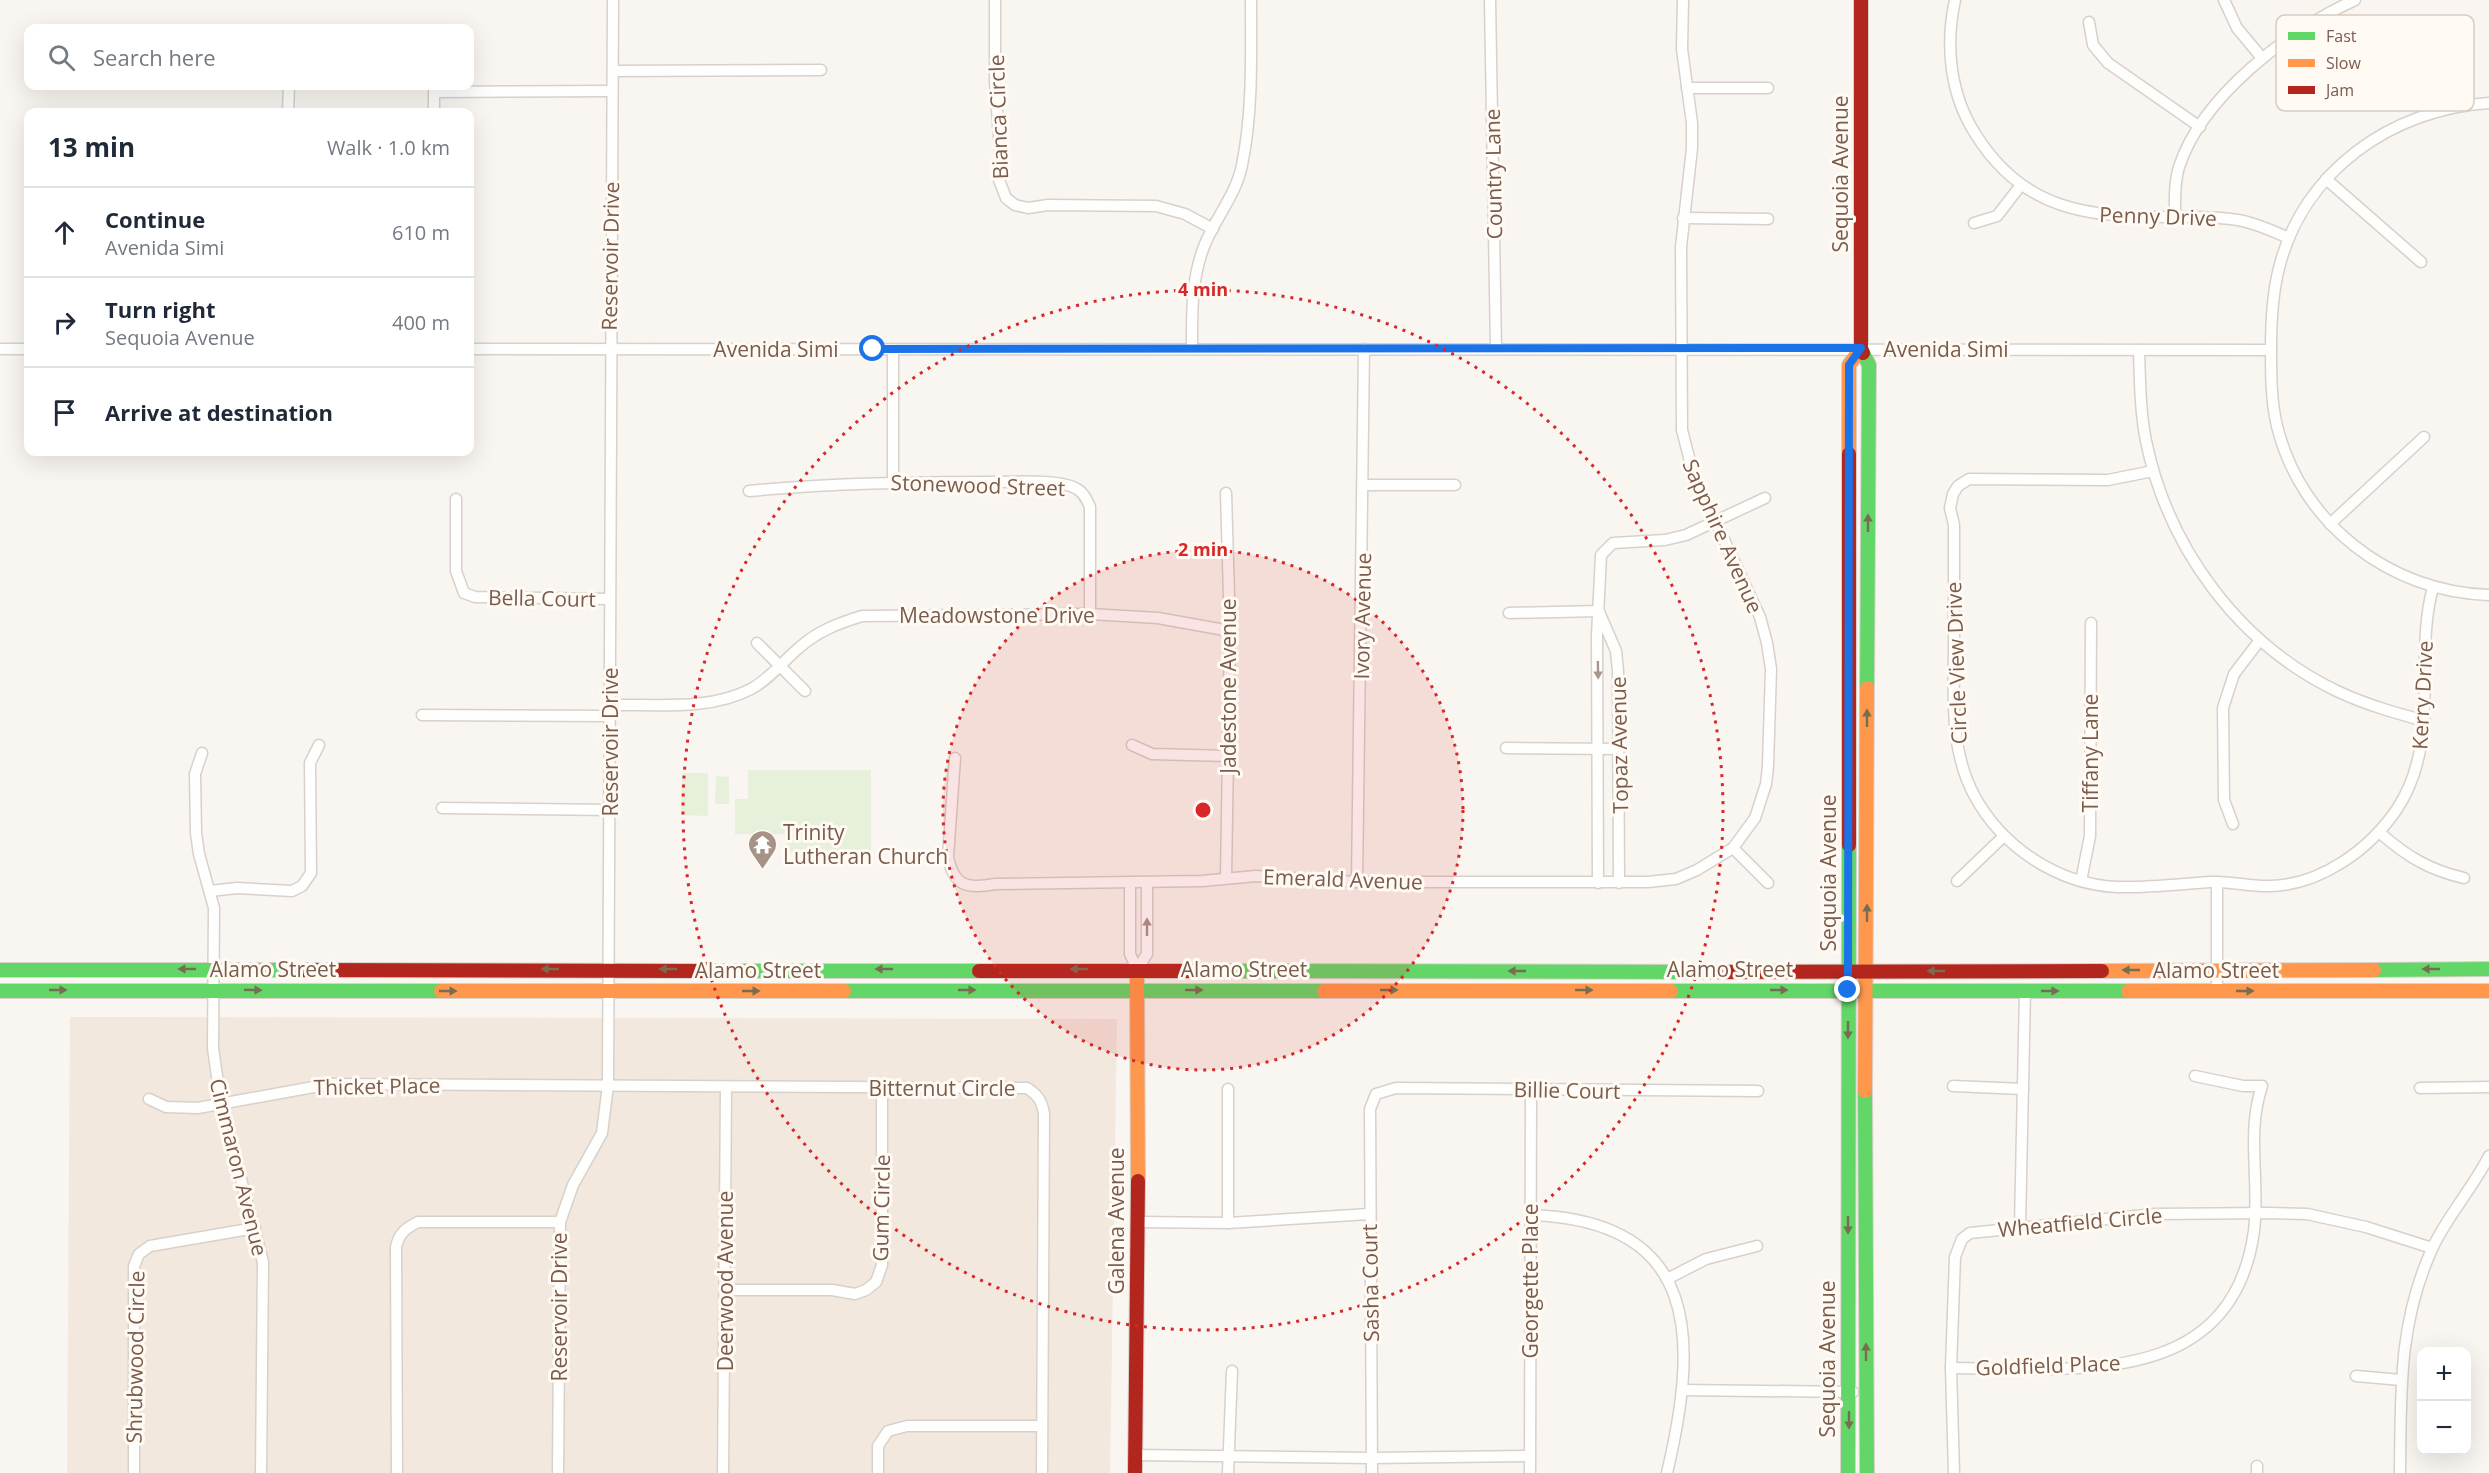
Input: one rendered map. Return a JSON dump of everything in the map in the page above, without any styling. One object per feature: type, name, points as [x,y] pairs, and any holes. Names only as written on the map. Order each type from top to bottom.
[{"type":"main road","name":"Sequoia Avenue","points":[[1861,0],[1861,348],[1869,365],[1866,971],[1867,1473]]},
{"type":"main road","name":"Sequoia Avenue","points":[[1848,1473],[1849,365],[1861,348]]},
{"type":"main road","name":"Alamo Street","points":[[0,970],[1137,969],[1849,972],[2489,969]]},
{"type":"main road","name":"Galena Avenue","points":[[1136,1473],[1137,969]]},
{"type":"main road","name":"Alamo Street","points":[[0,990],[2489,991]]},
{"type":"street","name":"Reservoir Drive","points":[[558,1473],[560,1222],[573,1185],[602,1133],[608,1085],[609,349],[613,0]]},
{"type":"street","name":"Bianca Circle","points":[[995,0],[995,82],[999,180],[1006,198],[1015,205],[1028,208],[1048,205],[1156,206],[1185,214],[1213,229]]},
{"type":"street","points":[[1192,349],[1194,282],[1197,266],[1213,229],[1233,193],[1242,166],[1249,115],[1251,0]]},
{"type":"street","name":"Country Lane","points":[[1490,0],[1496,349]]},
{"type":"street","name":"Sapphire Avenue","points":[[1683,0],[1682,49],[1692,148],[1683,218],[1682,430],[1686,455],[1760,617],[1771,669],[1766,784],[1755,818],[1733,848]]},
{"type":"street","name":"Penny Drive","points":[[1955,0],[1950,53],[1955,88],[1962,108],[1983,146],[2021,184],[2051,202],[2087,213],[2117,217],[2238,220],[2289,238]]},
{"type":"street","points":[[2223,0],[2237,28],[2262,58]]},
{"type":"street","points":[[2327,15],[2355,0]]},
{"type":"street","points":[[2090,22],[2093,45],[2108,63],[2200,127]]},
{"type":"street","points":[[2175,217],[2178,168],[2200,127],[2229,90],[2276,47]]},
{"type":"street","points":[[613,71],[821,70]]},
{"type":"street","points":[[1687,88],[1768,88]]},
{"type":"street","points":[[288,108],[289,90]]},
{"type":"street","points":[[434,108],[434,92],[612,91]]},
{"type":"street","points":[[2474,105],[2489,103]]},
{"type":"street","points":[[2439,111],[2406,121],[2362,147],[2326,179],[2307,205],[2289,238],[2273,295],[2271,350],[2273,404],[2284,447],[2303,488],[2330,524],[2354,547],[2378,563],[2433,587],[2489,594]]},
{"type":"street","points":[[2326,179],[2421,261]]},
{"type":"street","points":[[1974,223],[1997,216],[2021,184]]},
{"type":"street","points":[[1683,218],[1768,219]]},
{"type":"street","name":"Avenida Simi","points":[[474,349],[2271,350]]},
{"type":"street","points":[[892,482],[893,349]]},
{"type":"street","name":"Ivory Avenue","points":[[1357,882],[1364,349]]},
{"type":"street","points":[[0,350],[24,350]]},
{"type":"street","points":[[2139,350],[2141,411],[2153,471],[2171,519],[2196,565],[2227,607],[2260,640],[2300,669],[2338,691],[2381,709],[2425,720]]},
{"type":"street","points":[[2330,524],[2424,437]]},
{"type":"street","name":"Circle View Drive","points":[[2153,471],[2108,480],[2000,480],[1978,477],[1963,482],[1953,494],[1950,508],[1954,525],[1955,738],[1961,763],[1973,794],[2004,836],[2038,862],[2081,881],[2120,887],[2217,882]]},
{"type":"street","name":"Stonewood Street","points":[[749,491],[892,482],[1019,482],[1065,485],[1078,489],[1086,497],[1090,507],[1090,615]]},
{"type":"street","points":[[1364,485],[1455,485]]},
{"type":"street","name":"Jadestone Avenue","points":[[1226,493],[1230,631],[1226,878]]},
{"type":"street","name":"Topaz Avenue","points":[[1598,883],[1599,564],[1606,548],[1622,542],[1665,540],[1686,535],[1766,498]]},
{"type":"street","name":"Bella Court","points":[[456,499],[456,571],[464,592],[475,597],[609,599]]},
{"type":"street","name":"Kerry Drive","points":[[2217,882],[2271,886],[2308,878],[2346,860],[2379,832],[2398,808],[2411,782],[2422,749],[2425,720],[2426,624],[2433,587]]},
{"type":"street","points":[[1509,613],[1599,611]]},
{"type":"street","name":"Topaz Avenue","points":[[1599,611],[1616,651],[1619,883]]},
{"type":"street","name":"Meadowstone Drive","points":[[422,715],[610,711],[718,701],[752,689],[780,668],[817,634],[840,622],[862,616],[1090,615],[1158,618],[1230,631]]},
{"type":"street","name":"Tiffany Lane","points":[[2081,881],[2090,836],[2091,623]]},
{"type":"street","points":[[2233,824],[2224,800],[2223,708],[2234,674],[2260,640]]},
{"type":"street","points":[[757,643],[805,691]]},
{"type":"street","points":[[210,891],[237,888],[283,891],[300,887],[312,873],[310,763],[319,745]]},
{"type":"street","points":[[1132,745],[1152,754],[1228,756]]},
{"type":"street","points":[[1506,748],[1619,749]]},
{"type":"street","name":"Cimmaron Avenue","points":[[202,753],[195,774],[196,833],[199,854],[214,908],[213,1048],[221,1104],[262,1262],[261,1473]]},
{"type":"street","name":"Emerald Avenue","points":[[955,758],[948,857],[951,871],[961,883],[977,888],[995,884],[1147,882],[1256,876],[1357,882],[1619,883],[1676,879],[1697,870],[1733,848]]},
{"type":"street","points":[[442,808],[610,810]]},
{"type":"street","points":[[2379,832],[2419,864],[2441,873],[2464,878]]},
{"type":"street","points":[[1957,881],[2004,836]]},
{"type":"street","points":[[1733,848],[1768,883]]},
{"type":"street","name":"Galena Avenue","points":[[1130,882],[1130,954],[1137,969]]},
{"type":"street","name":"Galena Avenue","points":[[1137,969],[1147,954],[1147,882]]},
{"type":"street","points":[[2217,882],[2217,991]]},
{"type":"street","points":[[2020,1226],[2025,991]]},
{"type":"street","name":"Goldfield Place","points":[[1952,1368],[2102,1368],[2140,1361],[2178,1347],[2210,1324],[2238,1290],[2250,1252],[2254,1213],[2255,1108],[2262,1086],[2243,1086],[2195,1076]]},
{"type":"street","name":"Thicket Place","points":[[149,1100],[166,1107],[180,1108],[221,1104],[330,1084],[608,1085]]},
{"type":"street","name":"Bitternut Circle","points":[[608,1085],[726,1088],[1017,1087],[1028,1088],[1037,1094],[1042,1103],[1042,1473]]},
{"type":"street","points":[[1953,1086],[2023,1089]]},
{"type":"street","points":[[2420,1088],[2489,1087]]},
{"type":"street","name":"Deerwood Avenue","points":[[723,1473],[726,1088]]},
{"type":"street","name":"Gum Circle","points":[[726,1290],[832,1290],[855,1294],[866,1290],[876,1282],[882,1265],[882,1088]]},
{"type":"street","name":"Billie Court","points":[[1376,1094],[1396,1088],[1758,1091]]},
{"type":"street","points":[[1228,1089],[1228,1223]]},
{"type":"street","name":"Georgette Place","points":[[1530,1473],[1531,1089]]},
{"type":"street","name":"Sasha Court","points":[[1372,1473],[1370,1109],[1376,1094]]},
{"type":"street","points":[[2400,1473],[2403,1343],[2410,1310],[2432,1248],[2489,1156]]},
{"type":"street","points":[[1138,1222],[1228,1223],[1369,1214]]},
{"type":"street","name":"Wheatfield Circle","points":[[1954,1473],[1952,1368],[1956,1247],[1971,1233],[2020,1226],[2155,1214],[2307,1214],[2366,1227],[2432,1248]]},
{"type":"street","points":[[1531,1215],[1582,1220],[1610,1230],[1643,1251],[1667,1279],[1678,1302],[1683,1324],[1682,1390],[1678,1425],[1667,1473]]},
{"type":"street","points":[[397,1473],[396,1247],[398,1237],[406,1228],[418,1222],[560,1222]]},
{"type":"street","name":"Shrubwood Circle","points":[[134,1473],[134,1266],[139,1254],[150,1246],[255,1228]]},
{"type":"street","points":[[1667,1279],[1706,1259],[1757,1246]]},
{"type":"street","points":[[1228,1473],[1232,1371]]},
{"type":"street","points":[[2356,1376],[2401,1380]]},
{"type":"street","points":[[1682,1390],[1866,1392]]},
{"type":"street","points":[[878,1473],[878,1446],[888,1431],[907,1426],[1042,1426]]},
{"type":"street","points":[[1136,1455],[1372,1458],[1530,1456]]},
{"type":"shaded area","points":[[70,1017],[1117,1019],[1110,1473],[67,1473]]},
{"type":"green space","points":[[748,770],[871,770],[871,852],[786,852],[786,834],[735,834],[735,799],[748,799]]},
{"type":"green space","points":[[682,773],[708,773],[708,816],[681,815]]},
{"type":"green space","points":[[716,776],[729,777],[729,804],[715,804]]},
{"type":"traffic: fast","points":[[1863,353],[1869,365],[1867,688]]},
{"type":"traffic: fast","points":[[1848,1473],[1849,845]]},
{"type":"traffic: fast","points":[[2374,970],[2489,969]]},
{"type":"traffic: fast","points":[[0,970],[300,970]]},
{"type":"traffic: fast","points":[[702,971],[979,971]]},
{"type":"traffic: fast","points":[[1208,971],[1721,972]]},
{"type":"traffic: fast","points":[[0,991],[441,991]]},
{"type":"traffic: fast","points":[[844,991],[1324,991]]},
{"type":"traffic: fast","points":[[1671,991],[2128,991]]},
{"type":"traffic: fast","points":[[1865,1091],[1867,1473]]},
{"type":"traffic: slow","points":[[1849,454],[1849,365],[1861,348]]},
{"type":"traffic: slow","points":[[1865,1091],[1867,688]]},
{"type":"traffic: slow","points":[[2102,971],[2374,970]]},
{"type":"traffic: slow","points":[[1137,979],[1138,1181]]},
{"type":"traffic: slow","points":[[441,991],[844,991]]},
{"type":"traffic: slow","points":[[1324,991],[1671,991]]},
{"type":"traffic: slow","points":[[2128,991],[2489,991]]},
{"type":"traffic: jam","points":[[1861,0],[1861,348],[1863,353]]},
{"type":"traffic: jam","points":[[1849,454],[1849,845]]},
{"type":"traffic: jam","points":[[300,970],[702,971]]},
{"type":"traffic: jam","points":[[979,971],[1208,971]]},
{"type":"traffic: jam","points":[[1721,972],[2102,971]]},
{"type":"traffic: jam","points":[[1135,1473],[1138,1181]]},
{"type":"place","name":"Trinity Lutheran Church","points":[[762,870]]},
{"type":"route","points":[[873,349],[1681,350],[1861,348],[1849,365],[1848,990]]}]
